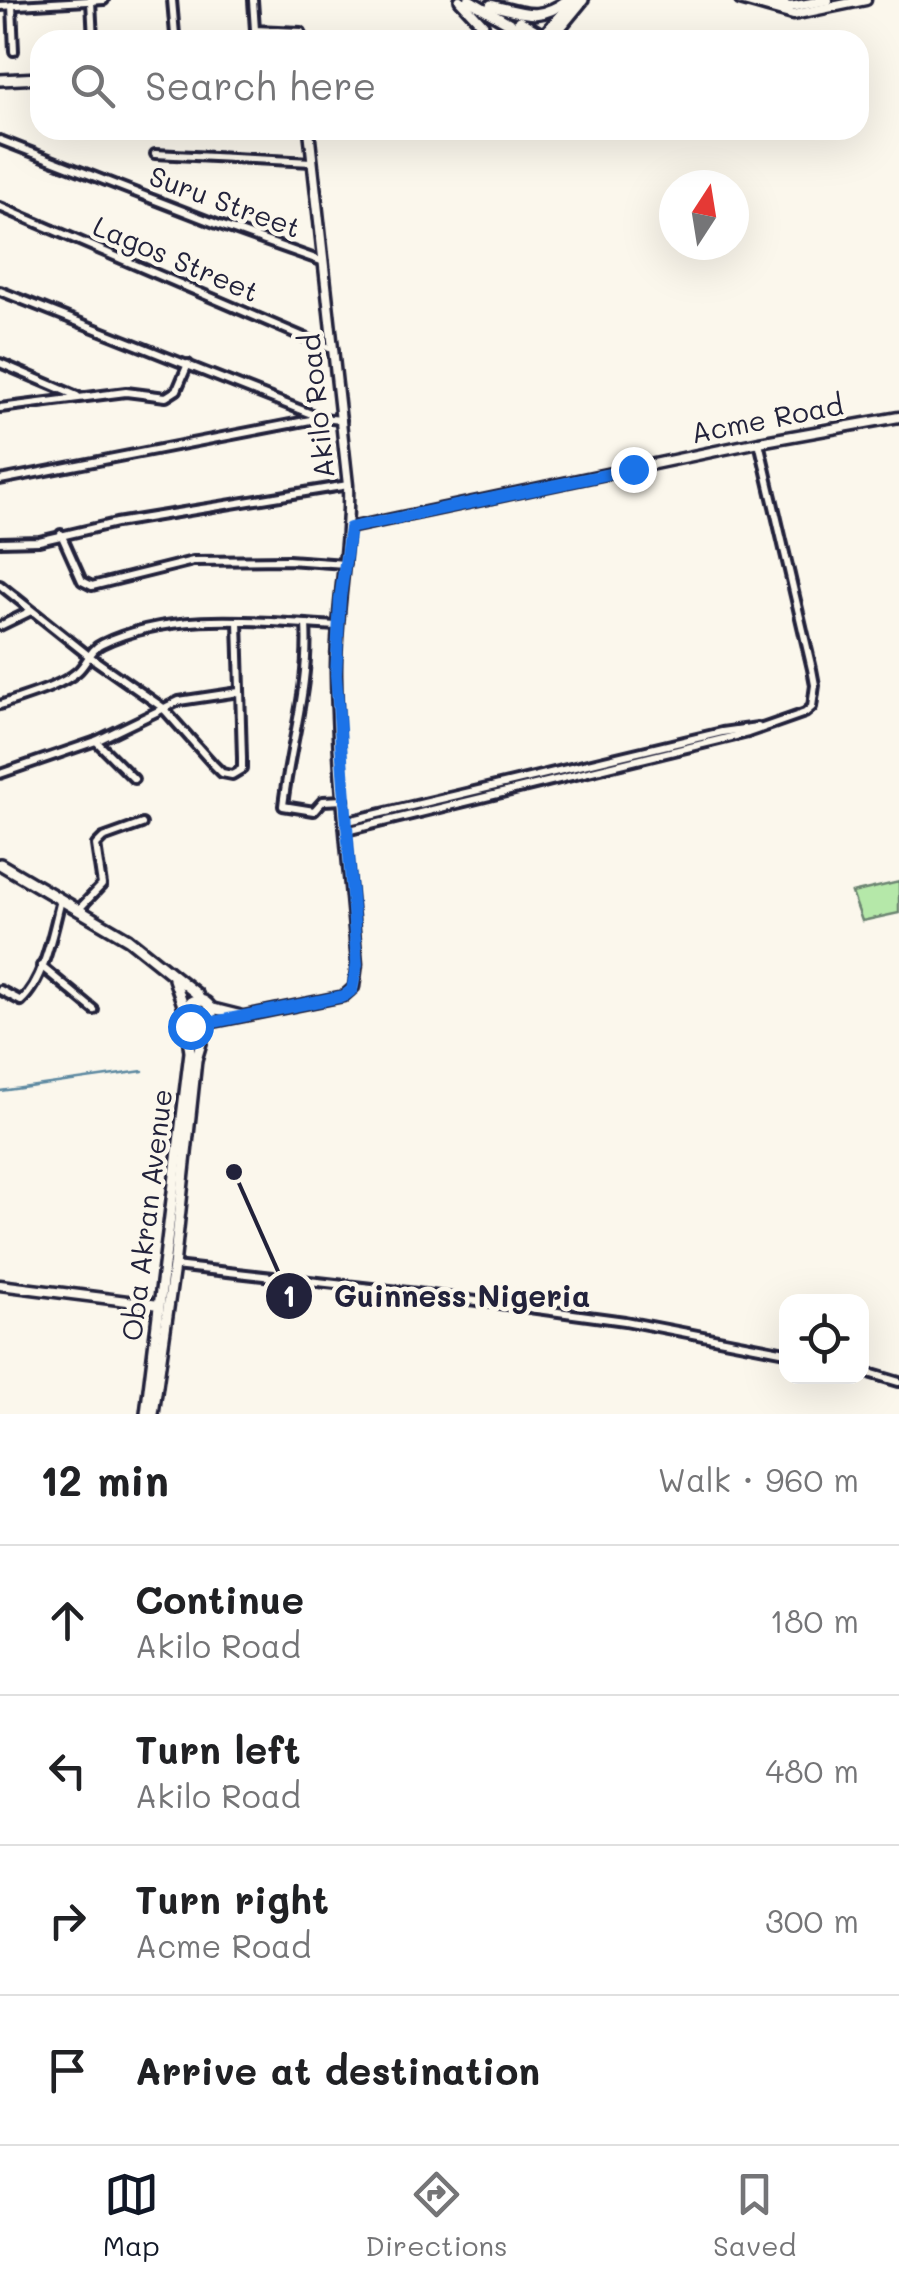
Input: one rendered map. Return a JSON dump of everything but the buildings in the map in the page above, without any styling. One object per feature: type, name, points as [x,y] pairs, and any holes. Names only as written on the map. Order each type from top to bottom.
[{"type":"main road","points":[[460,0],[484,30]]},
{"type":"main road","points":[[469,0],[527,30]]},
{"type":"main road","points":[[550,30],[572,0]]},
{"type":"main road","points":[[486,2],[529,15],[545,15],[572,0]]},
{"type":"main road","points":[[553,30],[584,0]]},
{"type":"main road","points":[[486,2],[530,30]]},
{"type":"main road","points":[[0,80],[30,78]]},
{"type":"main road","points":[[0,864],[128,939],[196,994],[211,1008],[207,1025],[194,1028],[185,1016],[192,1002],[200,1001]]},
{"type":"main road","name":"Oba Akran Avenue","points":[[149,1414],[190,1052],[173,976]]},
{"type":"main road","name":"Oba Akran Avenue","points":[[149,1414],[174,1266],[196,1060],[207,1025]]},
{"type":"street","points":[[0,6],[104,0]]},
{"type":"street","points":[[172,0],[174,30]]},
{"type":"street","points":[[252,0],[256,30]]},
{"type":"street","points":[[740,0],[793,14],[866,0]]},
{"type":"street","points":[[762,0],[790,7],[828,0]]},
{"type":"street","points":[[90,1],[92,30]]},
{"type":"street","points":[[12,6],[14,51]]},
{"type":"street","name":"Suru Street","points":[[0,140],[324,262]]},
{"type":"street","name":"Akilo Road","points":[[207,1025],[344,996],[352,990],[357,964],[336,675],[350,528],[348,485],[310,140]]},
{"type":"street","points":[[155,154],[312,162]]},
{"type":"street","name":"Lagos Street","points":[[0,207],[335,351]]},
{"type":"street","points":[[0,291],[321,418]]},
{"type":"street","points":[[0,364],[78,396]]},
{"type":"street","points":[[0,408],[126,392],[172,395],[188,364]]},
{"type":"street","name":"Acme Road","points":[[350,528],[899,416]]},
{"type":"street","points":[[0,480],[321,418],[342,420]]},
{"type":"street","points":[[345,826],[723,735],[754,732],[805,713],[814,700],[814,685],[759,442]]},
{"type":"street","points":[[0,542],[39,542],[61,534],[272,495],[348,485]]},
{"type":"street","points":[[61,534],[82,580],[92,586],[210,560],[345,564]]},
{"type":"street","points":[[0,585],[88,656],[162,708],[222,773],[235,775],[242,769],[238,621]]},
{"type":"street","points":[[0,626],[31,610]]},
{"type":"street","points":[[0,705],[68,678],[102,644],[157,628],[238,621],[338,626]]},
{"type":"street","points":[[306,624],[304,702],[290,750],[283,806],[314,811],[323,801],[344,800]]},
{"type":"street","points":[[0,774],[96,741],[179,700],[240,692]]},
{"type":"street","points":[[96,741],[134,779]]},
{"type":"street","points":[[80,908],[102,885],[96,845],[103,838],[142,824]]},
{"type":"street","points":[[0,990],[16,1000],[25,998],[40,966],[60,900]]},
{"type":"street","points":[[40,966],[94,1010]]},
{"type":"street","name":"Akilo Road","points":[[211,1008],[249,1016]]},
{"type":"street","points":[[174,1266],[625,1321],[779,1351]]},
{"type":"street","points":[[0,1285],[159,1305]]},
{"type":"street","points":[[869,1374],[899,1382]]},
{"type":"green space","points":[[899,882],[899,913],[862,921],[852,893]]},
{"type":"waterway","points":[[0,1091],[143,1071]]},
{"type":"place","name":"Guinness Nigeria","points":[[234,1172]]},
{"type":"route","points":[[190,1026],[200,1028],[344,996],[354,987],[357,964],[336,675],[340,599],[350,528],[633,469]]}]
